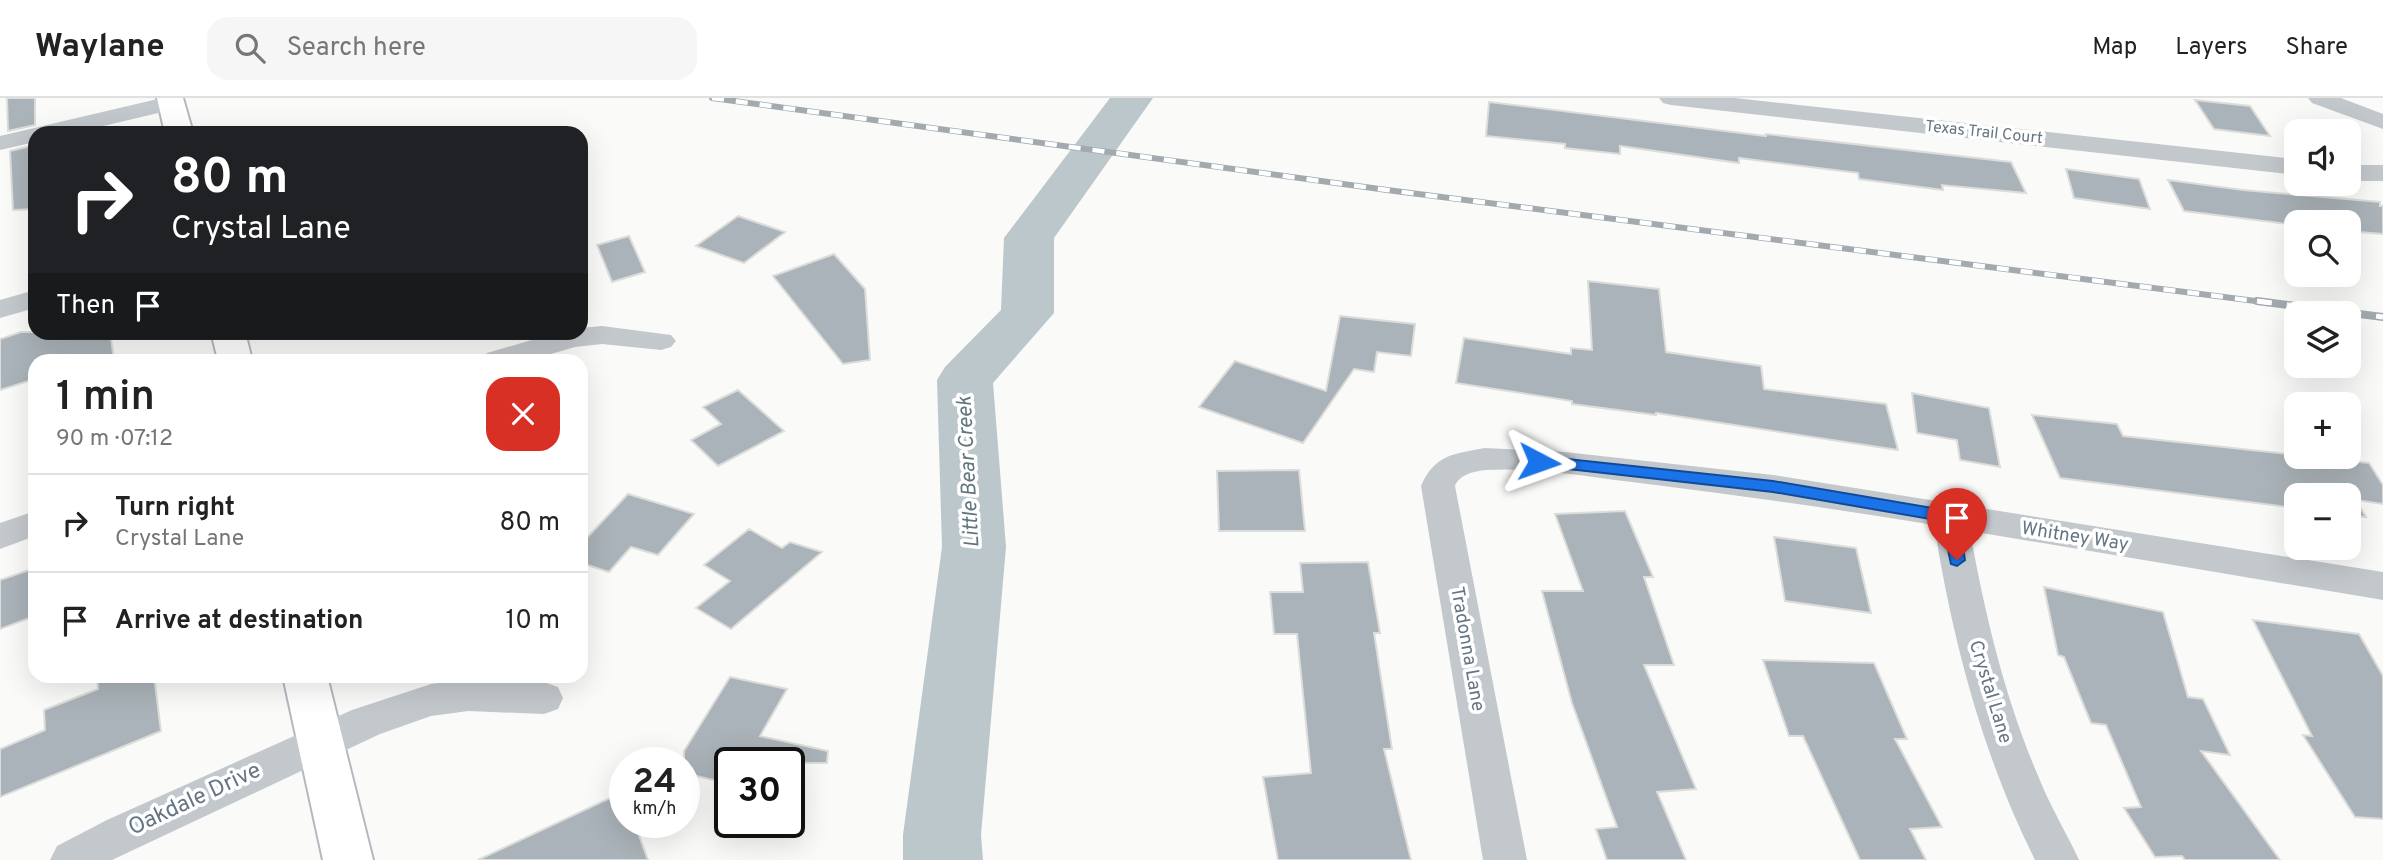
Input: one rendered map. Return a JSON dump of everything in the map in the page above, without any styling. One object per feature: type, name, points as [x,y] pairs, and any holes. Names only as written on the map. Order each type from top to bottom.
[{"type":"main road","points":[[171,100],[177,126]]},
{"type":"main road","points":[[307,683],[348,860]]},
{"type":"street","name":"Texas Trail Court","points":[[1671,98],[1767,103],[2284,166]]},
{"type":"street","points":[[2320,98],[2383,122]]},
{"type":"street","points":[[70,126],[171,100]]},
{"type":"street","points":[[0,143],[28,137]]},
{"type":"street","points":[[2361,173],[2383,173]]},
{"type":"street","points":[[0,309],[28,301]]},
{"type":"street","points":[[588,336],[602,335],[661,341]]},
{"type":"street","points":[[518,354],[566,340]]},
{"type":"street","name":"Whitney Way","points":[[1475,461],[1485,459],[1565,463],[1773,487],[2383,586]]},
{"type":"street","name":"Tradonna Lane","points":[[1475,461],[1457,465],[1443,474],[1438,486],[1505,860]]},
{"type":"street","name":"Crystal Lane","points":[[1950,517],[1964,603],[1995,719],[2044,838],[2057,860]]},
{"type":"street","points":[[0,536],[28,526]]},
{"type":"street","name":"Oakdale Drive","points":[[72,860],[122,833],[366,722],[431,700],[468,695],[544,698]]},
{"type":"building","points":[[7,98],[35,98],[35,125],[8,131]]},
{"type":"building","points":[[2195,100],[2250,106],[2270,136],[2214,129]]},
{"type":"building","points":[[1489,102],[1766,136],[2011,162],[2026,193],[1942,185],[1943,190],[1859,179],[1858,173],[1739,158],[1739,163],[1620,146],[1620,154],[1565,148],[1565,144],[1486,136]]},
{"type":"building","points":[[28,147],[28,209],[13,210],[10,151]]},
{"type":"building","points":[[2066,169],[2139,179],[2150,209],[2074,198]]},
{"type":"building","points":[[2168,180],[2284,194],[2284,196],[2380,202],[2380,206],[2383,206],[2383,234],[2361,232],[2361,210],[2284,210],[2284,224],[2184,211]]},
{"type":"building","points":[[738,216],[785,232],[744,263],[696,246]]},
{"type":"building","points":[[629,236],[645,272],[612,282],[597,245]]},
{"type":"building","points":[[834,254],[865,289],[870,360],[843,364],[773,276]]},
{"type":"building","points":[[1588,281],[1659,289],[1666,352],[1761,366],[1764,389],[1886,404],[1898,450],[1656,413],[1572,404],[1572,401],[1456,383],[1464,338],[1571,354],[1571,348],[1592,350]]},
{"type":"building","points":[[1340,316],[1415,324],[1411,356],[1377,352],[1374,372],[1354,369],[1303,443],[1199,407],[1235,361],[1326,391]]},
{"type":"building","points":[[28,332],[28,340],[111,340],[113,354],[28,354],[28,381],[0,390],[0,339]]},
{"type":"building","points":[[738,390],[784,431],[718,466],[691,440],[721,424],[703,407]]},
{"type":"building","points":[[1912,393],[1989,408],[2000,467],[1960,460],[1957,440],[1917,433]]},
{"type":"building","points":[[2032,415],[2117,424],[2123,436],[2284,454],[2284,469],[2361,469],[2361,462],[2369,463],[2383,485],[2383,504],[2361,501],[2361,483],[2284,483],[2284,506],[2060,478]]},
{"type":"building","points":[[1299,470],[1305,531],[1219,531],[1217,471]]},
{"type":"building","points":[[628,494],[694,514],[658,555],[631,547],[609,572],[588,565],[588,537]]},
{"type":"building","points":[[1625,511],[1653,577],[1644,577],[1674,665],[1644,665],[1696,789],[1657,792],[1686,860],[1607,860],[1596,829],[1617,827],[1572,703],[1542,591],[1583,591],[1555,514]]},
{"type":"building","points":[[749,529],[782,548],[790,542],[822,552],[731,629],[696,608],[730,581],[704,565]]},
{"type":"building","points":[[1774,537],[1856,548],[1871,613],[1785,601]]},
{"type":"building","points":[[1368,562],[1380,633],[1374,633],[1392,749],[1384,749],[1411,860],[1278,860],[1263,777],[1311,773],[1297,634],[1274,634],[1270,592],[1303,592],[1300,563]]},
{"type":"building","points":[[28,570],[28,619],[0,629],[0,580]]},
{"type":"building","points":[[2044,587],[2163,612],[2188,697],[2203,699],[2230,755],[2201,751],[2280,860],[2185,860],[2182,856],[2155,857],[2124,808],[2141,807],[2106,725],[2091,723],[2064,657],[2058,655]]},
{"type":"building","points":[[2253,620],[2359,634],[2383,676],[2383,819],[2355,817],[2303,735],[2312,736]]},
{"type":"building","points":[[1763,660],[1874,663],[1907,739],[1895,739],[1942,827],[1910,829],[1926,860],[1860,860],[1803,736],[1789,736]]},
{"type":"building","points":[[730,677],[787,689],[760,736],[828,751],[827,763],[805,763],[805,747],[714,747],[714,780],[700,777],[700,747],[686,747]]},
{"type":"building","points":[[98,683],[155,683],[161,731],[0,797],[0,749],[45,730],[44,710],[98,689]]},
{"type":"building","points":[[609,799],[609,838],[640,838],[648,860],[478,860]]},
{"type":"waterway","name":"Little Bear Creek","points":[[943,860],[942,835],[974,547],[965,380],[1027,313],[1029,238],[1132,98]]},
{"type":"railway","points":[[712,98],[1387,190],[2271,303]]},
{"type":"railway","points":[[2257,301],[2383,317]]},
{"type":"route","points":[[1539,462],[1773,487],[1950,517],[1957,560]]}]
